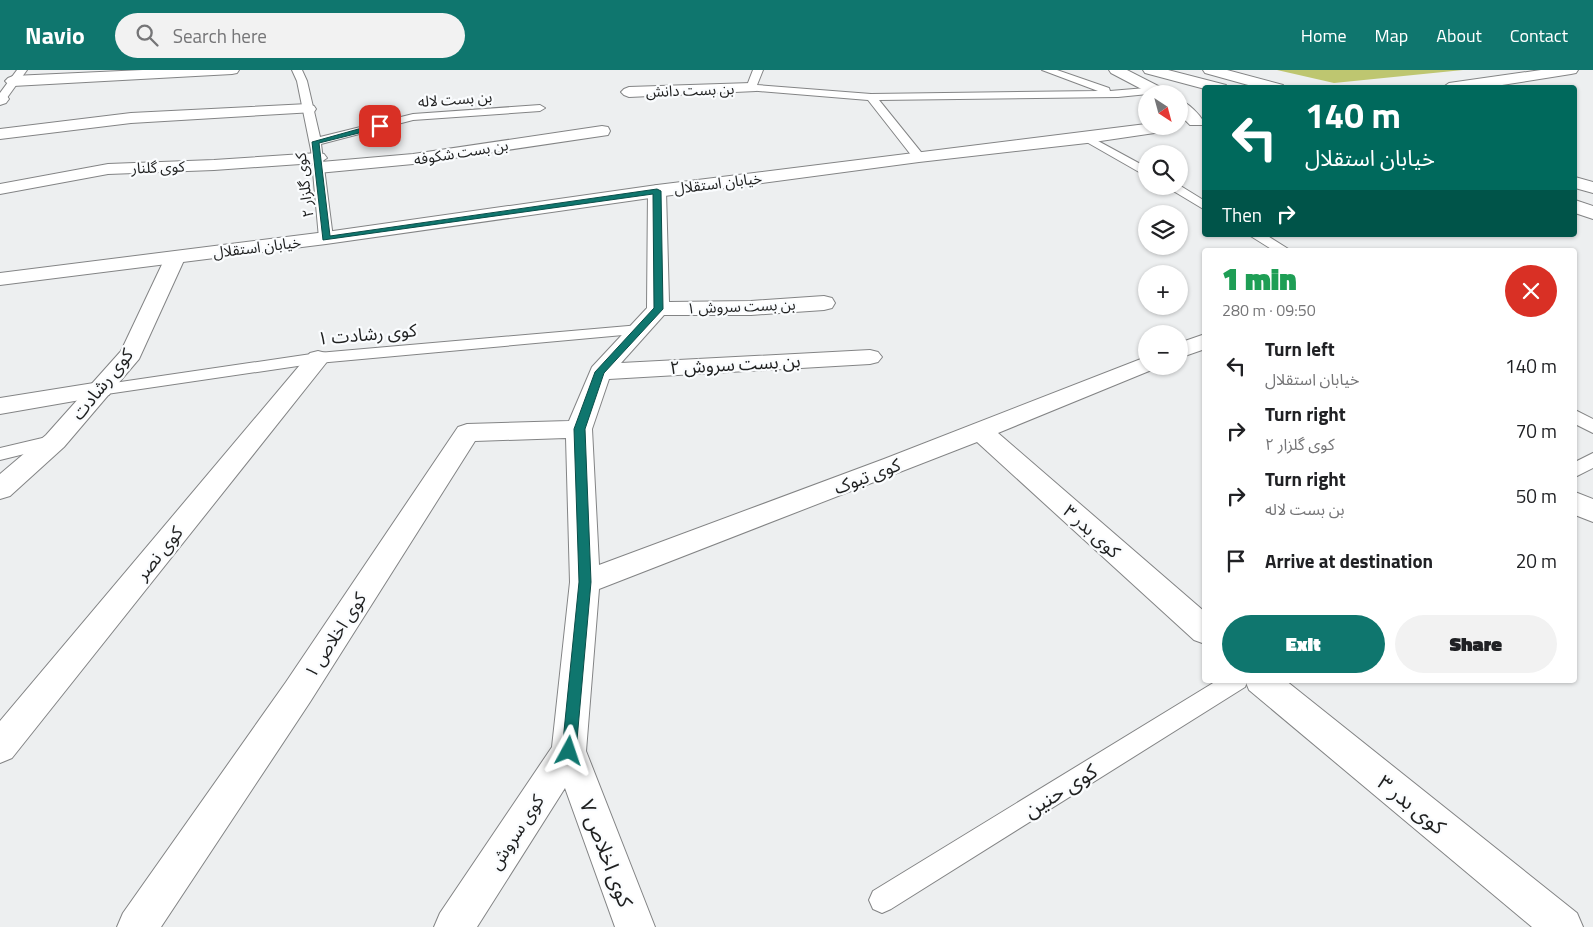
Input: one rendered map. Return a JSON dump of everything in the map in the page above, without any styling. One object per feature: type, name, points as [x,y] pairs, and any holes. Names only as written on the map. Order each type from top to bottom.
[{"type":"street","points":[[18,76],[232,70]]},
{"type":"street","points":[[1116,70],[1146,85]]},
{"type":"street","points":[[1150,70],[1209,85]]},
{"type":"street","points":[[1210,70],[1267,85]]},
{"type":"street","points":[[1469,85],[1571,70]]},
{"type":"street","name":"بن بست دانش","points":[[629,92],[751,88]]},
{"type":"street","points":[[0,134],[131,118],[308,108]]},
{"type":"street","points":[[1188,112],[1200,122]]},
{"type":"street","name":"خیابان استقلال","points":[[0,279],[326,238],[657,191],[1138,130]]},
{"type":"street","name":"بن بست شکوفه","points":[[317,156],[413,159],[602,131]]},
{"type":"street","name":"کوی گلنار","points":[[0,189],[108,169],[214,165],[317,156]]},
{"type":"street","points":[[1577,183],[1593,188]]},
{"type":"street","points":[[657,191],[658,309]]},
{"type":"street","points":[[1577,207],[1593,213]]},
{"type":"street","name":"کوی رشادت","points":[[0,489],[55,441],[131,354],[175,258]]},
{"type":"street","name":"بن بست سروش ۱","points":[[658,309],[751,308],[824,303]]},
{"type":"street","name":"کوی سروش","points":[[454,927],[569,751],[585,582],[579,429],[600,372],[658,309]]},
{"type":"street","points":[[1188,348],[1202,342]]},
{"type":"street","name":"بن بست سروش ۲","points":[[600,372],[870,357]]},
{"type":"street","name":"کوی نصر","points":[[0,747],[318,358]]},
{"type":"street","name":"کوی تبوک","points":[[585,582],[892,466],[1138,367]]},
{"type":"street","points":[[0,406],[100,390]]},
{"type":"street","name":"کوی اخلاص ۱","points":[[137,927],[298,692],[466,433],[579,429]]},
{"type":"street","name":"کوی بدر ۳","points":[[980,431],[1202,628]]},
{"type":"street","points":[[1577,503],[1593,512]]},
{"type":"street","name":"کوی بدر ۳","points":[[1265,683],[1564,927]]},
{"type":"street","name":"کوی اخلاص ۷","points":[[569,751],[636,927]]},
{"type":"lane","name":"کوی گلزار ۲","points":[[297,70],[302,81],[317,156],[326,238]]},
{"type":"lane","points":[[758,70],[751,88],[871,97],[1138,93]]},
{"type":"lane","points":[[1048,70],[1118,94]]},
{"type":"lane","points":[[0,100],[18,76]]},
{"type":"lane","points":[[871,97],[919,157]]},
{"type":"lane","name":"بن بست لاله","points":[[317,156],[413,117],[540,108]]},
{"type":"lane","points":[[1087,138],[1138,167]]},
{"type":"lane","points":[[1186,195],[1202,204]]},
{"type":"lane","points":[[1260,237],[1279,248]]},
{"type":"lane","name":"کوی رشادت ۱","points":[[100,390],[318,358],[640,330]]},
{"type":"lane","points":[[1577,417],[1593,426]]},
{"type":"lane","points":[[0,454],[55,441]]},
{"type":"lane","points":[[1577,470],[1593,459]]},
{"type":"lane","name":"کوی حنین","points":[[882,900],[1232,683]]},
{"type":"green space","points":[[1277,70],[1463,70],[1334,83]]},
{"type":"route","points":[[380,126],[315,142],[326,238],[657,191],[658,309],[600,372],[579,429],[585,582],[569,751]]}]
